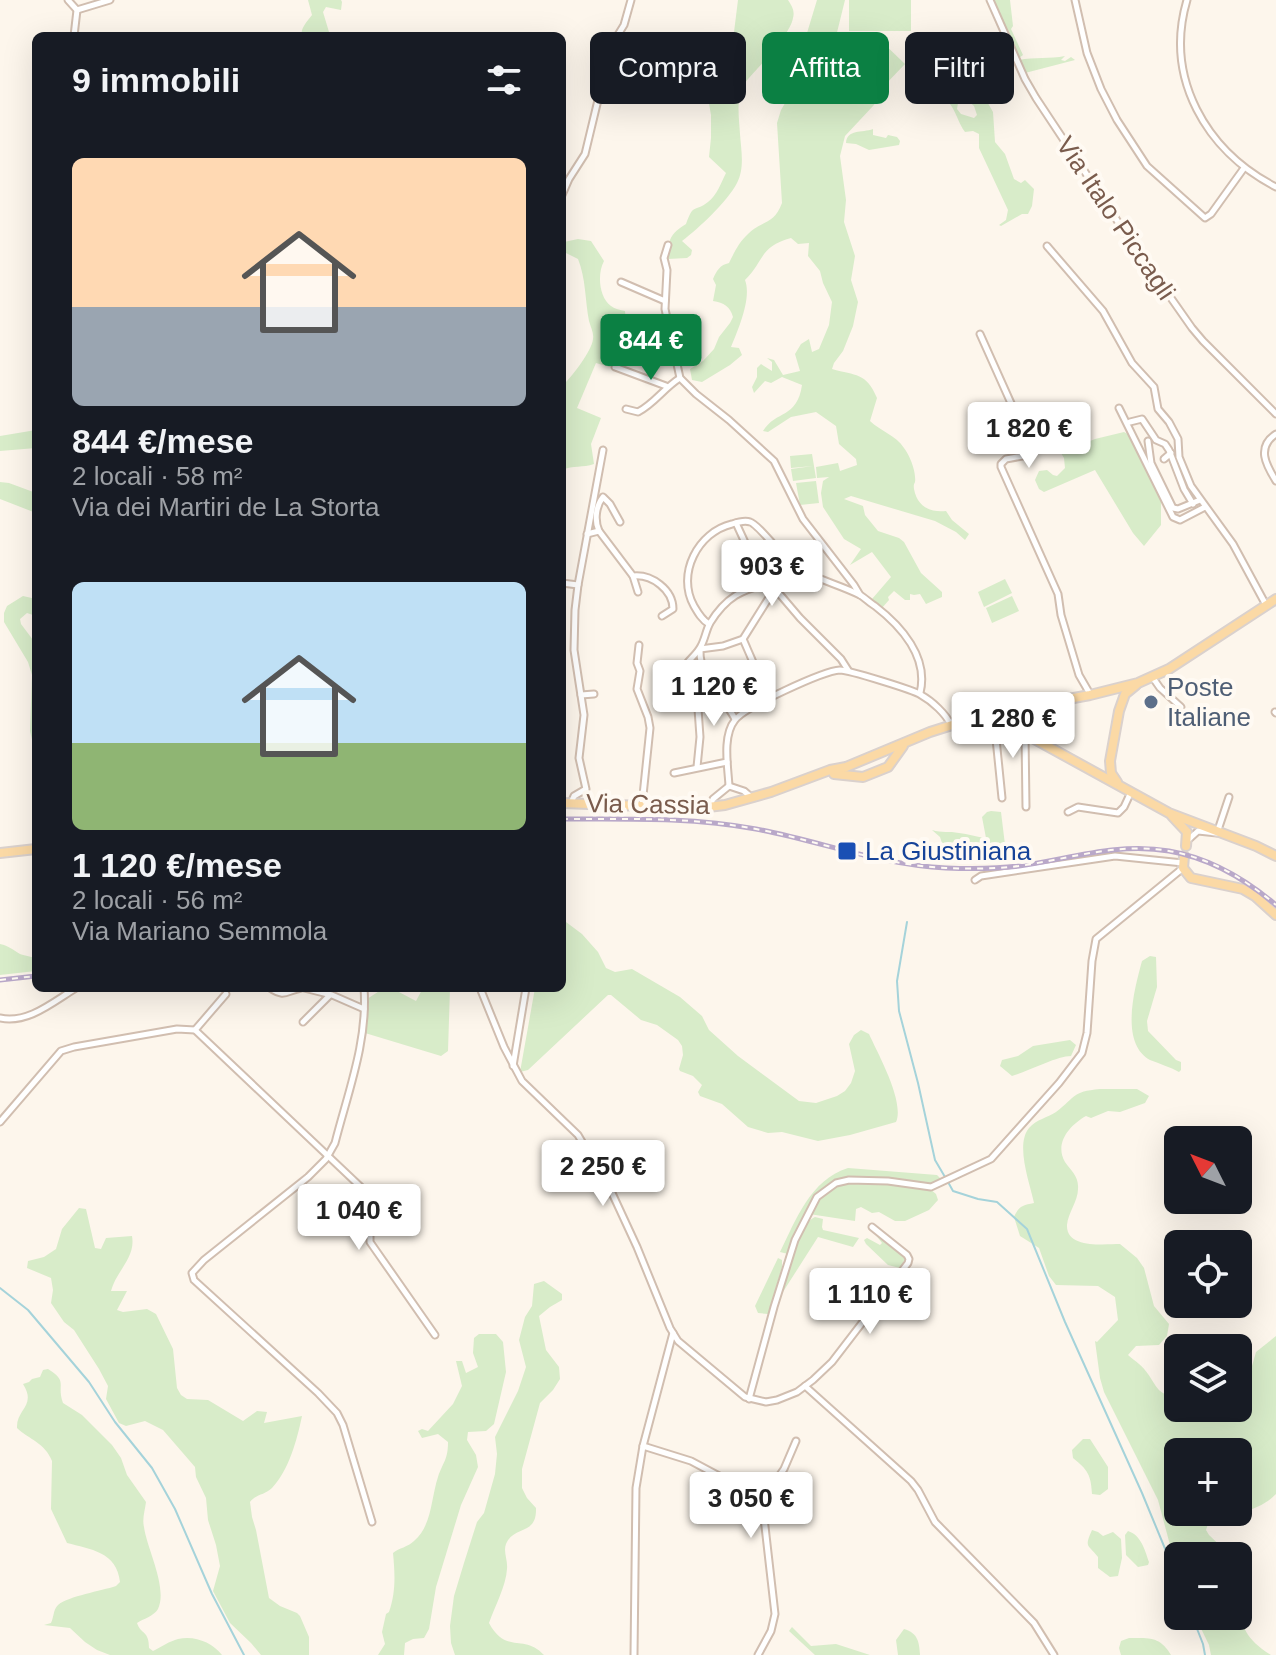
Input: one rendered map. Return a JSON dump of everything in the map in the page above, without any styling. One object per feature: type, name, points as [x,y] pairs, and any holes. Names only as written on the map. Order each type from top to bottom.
[{"type":"main road","points":[[996,716],[1153,678],[1276,599]]},
{"type":"main road","points":[[1120,786],[1111,773],[1110,761],[1125,694],[1138,683]]},
{"type":"main road","points":[[1101,692],[1113,699],[1119,711]]},
{"type":"main road","points":[[996,716],[1169,813],[1276,856]]},
{"type":"main road","name":"Via Cassia","points":[[567,803],[725,805],[855,763],[951,725],[996,716]]},
{"type":"main road","name":"Via Cassia","points":[[825,773],[863,777],[888,767],[910,740]]},
{"type":"main road","points":[[884,752],[889,753],[892,760]]},
{"type":"main road","points":[[1089,769],[1104,768],[1110,761]]},
{"type":"main road","points":[[855,763],[852,771],[858,777]]},
{"type":"main road","points":[[1169,813],[1185,830],[1187,843]]},
{"type":"main road","points":[[0,853],[32,850]]},
{"type":"main road","points":[[1183,862],[1189,876],[1195,880],[1246,891],[1276,915]]},
{"type":"street","points":[[68,0],[77,10],[74,32]]},
{"type":"street","points":[[77,10],[110,0]]},
{"type":"street","points":[[566,186],[585,154],[611,46],[624,25],[631,0]]},
{"type":"street","name":"Via Italo Piccagli","points":[[990,0],[1031,91],[1124,231],[1198,336],[1276,414]]},
{"type":"street","points":[[1075,0],[1085,48],[1101,89],[1117,120],[1150,169],[1205,218],[1244,168]]},
{"type":"street","points":[[1187,0],[1181,46],[1184,82],[1198,112],[1224,149],[1244,168],[1276,187]]},
{"type":"street","points":[[668,245],[664,258],[667,270],[665,309],[680,378],[774,461],[803,519],[860,595]]},
{"type":"street","points":[[1047,246],[1103,311],[1133,364],[1154,386],[1158,409],[1177,436],[1179,457],[1192,488],[1233,544],[1266,605]]},
{"type":"street","points":[[621,282],[665,301]]},
{"type":"street","points":[[980,334],[1032,450],[1028,455],[1004,460],[1001,467],[1058,594],[1077,671],[1090,695]]},
{"type":"street","points":[[615,367],[666,386]]},
{"type":"street","points":[[626,409],[638,412],[647,407],[666,386],[680,378]]},
{"type":"street","points":[[1119,408],[1173,517],[1180,520],[1205,507]]},
{"type":"street","points":[[1130,422],[1142,419],[1156,440],[1165,444],[1193,504]]},
{"type":"street","points":[[1276,434],[1266,443],[1264,458],[1276,481]]},
{"type":"street","points":[[1148,441],[1151,463],[1173,508],[1200,500]]},
{"type":"street","points":[[567,803],[586,789],[579,758],[584,715],[574,650],[578,585],[603,450]]},
{"type":"street","points":[[1164,459],[1171,453]]},
{"type":"street","points":[[620,522],[603,497],[596,518],[599,531],[633,576],[638,592]]},
{"type":"street","points":[[709,624],[689,597],[687,582],[696,551],[708,536],[723,527],[753,522],[796,567],[860,595],[895,623],[908,638],[919,663],[922,675],[920,693]]},
{"type":"street","points":[[736,523],[744,542],[768,572],[773,585],[791,609],[848,670]]},
{"type":"street","points":[[587,534],[599,531]]},
{"type":"street","points":[[633,576],[647,576],[671,596],[673,609],[662,616]]},
{"type":"street","points":[[566,584],[578,585]]},
{"type":"street","points":[[735,719],[707,679],[700,649],[709,624],[733,595],[751,588],[773,585]]},
{"type":"street","points":[[682,671],[700,649],[743,639],[773,585]]},
{"type":"street","points":[[743,639],[769,699]]},
{"type":"street","points":[[639,645],[637,689],[650,728],[642,805]]},
{"type":"street","points":[[729,786],[729,738],[735,719],[822,673],[848,670],[920,693],[951,725]]},
{"type":"street","points":[[1153,678],[1181,707]]},
{"type":"street","points":[[697,767],[700,724],[697,695],[698,688],[707,679]]},
{"type":"street","points":[[581,695],[594,694]]},
{"type":"street","points":[[996,716],[1002,798]]},
{"type":"street","points":[[1025,734],[1026,807]]},
{"type":"street","points":[[674,773],[727,762]]},
{"type":"street","points":[[729,786],[744,791],[752,798]]},
{"type":"street","points":[[709,807],[713,799],[729,786]]},
{"type":"street","points":[[1068,812],[1078,807],[1118,813],[1131,792]]},
{"type":"street","points":[[1187,843],[1198,831],[1217,833],[1229,797]]},
{"type":"street","points":[[975,880],[981,876],[1115,856],[1183,862]]},
{"type":"street","points":[[749,1399],[795,1240],[817,1197],[836,1183],[849,1180],[931,1187],[991,1159],[1082,1053],[1087,1033],[1096,939],[1183,862]]},
{"type":"street","points":[[0,1018],[14,1020],[26,1017],[69,992]]},
{"type":"street","points":[[318,992],[364,1009]]},
{"type":"street","points":[[364,992],[358,1060],[335,1143],[328,1157],[192,1273],[194,1280],[337,1413],[372,1522]]},
{"type":"street","points":[[482,992],[513,1066],[525,1086],[578,1135],[612,1193],[673,1333],[740,1394],[766,1402],[777,1400],[797,1392],[832,1362],[908,1263],[907,1255],[872,1227]]},
{"type":"street","points":[[513,1066],[525,992]]},
{"type":"street","points":[[195,1030],[226,994]]},
{"type":"street","points":[[303,1022],[330,995]]},
{"type":"street","points":[[0,1122],[61,1051],[164,1031],[195,1030],[384,1210],[384,1216],[370,1231],[370,1242],[435,1335]]},
{"type":"street","points":[[634,1655],[636,1488],[643,1446],[673,1333]]},
{"type":"street","points":[[805,1386],[911,1481],[935,1522],[1034,1623],[1054,1655]]},
{"type":"street","points":[[758,1655],[771,1631],[775,1614],[763,1518],[765,1501],[796,1441]]},
{"type":"street","points":[[643,1446],[691,1461],[727,1479],[773,1484]]},
{"type":"green space","points":[[308,0],[342,2],[341,10],[326,7],[323,12],[329,32],[302,32],[312,15]]},
{"type":"green space","points":[[738,0],[788,0],[793,9],[791,25],[786,32],[762,32],[762,63],[746,82],[746,32],[734,32]]},
{"type":"green space","points":[[817,0],[845,0],[837,32],[807,32]]},
{"type":"green space","points":[[849,0],[911,0],[911,31],[849,31]]},
{"type":"green space","points":[[993,0],[1010,0],[1013,26],[1012,32],[1007,32]]},
{"type":"green space","points":[[1014,36],[1023,55],[1019,58],[1014,47]]},
{"type":"green space","points":[[889,49],[905,64],[889,81]]},
{"type":"green space","points":[[1065,56],[1061,60],[1071,57],[1075,60],[1025,73],[1019,61],[1025,59]]},
{"type":"green space","points":[[709,104],[738,104],[742,152],[739,177],[727,198],[682,241],[692,250],[691,255],[668,259],[666,256],[673,235],[686,224],[693,210],[711,199],[726,173],[709,157]]},
{"type":"green space","points":[[785,104],[875,104],[845,136],[840,156],[846,200],[844,222],[855,256],[851,280],[858,302],[853,326],[832,369],[859,376],[869,383],[877,398],[870,421],[897,440],[906,451],[914,470],[914,489],[918,500],[935,511],[946,511],[969,534],[965,540],[935,521],[851,496],[844,499],[863,506],[865,515],[878,531],[904,542],[921,573],[942,592],[942,597],[926,604],[920,594],[910,594],[910,600],[905,600],[894,591],[882,608],[872,599],[891,577],[872,552],[850,565],[861,549],[844,539],[823,507],[823,481],[829,477],[817,478],[816,467],[838,463],[840,471],[857,465],[856,459],[839,444],[836,426],[816,412],[791,417],[768,432],[763,431],[796,404],[802,385],[782,377],[771,383],[765,381],[754,393],[752,387],[757,368],[761,364],[772,371],[772,362],[767,358],[774,360],[783,375],[800,371],[795,354],[801,344],[809,339],[812,352],[819,349],[829,325],[832,302],[820,271],[808,256],[809,243],[798,244],[791,238],[768,250],[745,280],[747,296],[731,347],[739,348],[742,355],[702,382],[692,380],[690,369],[714,349],[733,317],[726,306],[713,301],[716,273],[729,263],[745,237],[771,219],[782,203],[777,123]]},
{"type":"green space","points":[[950,104],[958,104],[961,114],[974,118],[977,115],[972,104],[988,104],[993,112],[995,142],[1005,154],[1014,179],[1021,183],[1025,180],[1034,189],[1028,214],[999,225],[1006,220],[1008,210],[979,148],[979,134],[965,132]]},
{"type":"green space","points":[[873,129],[873,135],[897,137],[899,145],[869,150],[846,143],[852,133]]},
{"type":"green space","points":[[591,241],[604,261],[600,285],[607,302],[625,311],[629,354],[610,367],[596,363],[577,408],[601,418],[591,444],[594,464],[566,469],[566,382],[585,357],[592,344],[593,333],[583,274],[578,259],[566,253],[566,242]]},
{"type":"green space","points":[[32,431],[32,448],[0,451],[0,436]]},
{"type":"green space","points":[[1124,432],[1131,436],[1161,499],[1161,525],[1144,546],[1095,470],[1044,492],[1035,480],[1039,471],[1047,470],[1057,476],[1065,468],[1061,453],[1095,439]]},
{"type":"green space","points":[[812,454],[816,478],[793,481],[791,469],[813,466],[791,468],[790,456]]},
{"type":"green space","points":[[816,481],[819,503],[800,505],[796,483]]},
{"type":"green space","points":[[0,482],[32,492],[32,511],[0,499]]},
{"type":"green space","points":[[1005,579],[1012,593],[984,607],[978,592]]},
{"type":"green space","points":[[23,596],[32,598],[32,615],[27,613],[20,619],[32,639],[32,675],[28,662],[4,622],[7,606]]},
{"type":"green space","points":[[1012,596],[1019,611],[992,623],[986,608]]},
{"type":"green space","points":[[32,675],[32,740],[30,731]]},
{"type":"green space","points":[[991,811],[1001,812],[1006,853],[977,859],[923,859],[921,847],[942,843],[932,830],[986,838],[982,817]]},
{"type":"green space","points":[[566,922],[598,952],[606,968],[615,972],[632,969],[680,997],[702,1016],[709,1030],[738,1056],[799,1101],[816,1103],[845,1091],[855,1071],[849,1044],[861,1030],[869,1034],[894,1091],[898,1113],[896,1122],[818,1141],[748,1127],[722,1104],[700,1096],[698,1092],[702,1085],[679,1069],[683,1055],[678,1040],[657,1025],[641,1020],[611,995],[528,1070],[520,1072],[534,992],[566,992]]},
{"type":"green space","points":[[0,944],[32,958],[32,971],[0,975]]},
{"type":"green space","points":[[1150,956],[1156,957],[1157,987],[1147,1021],[1148,1031],[1181,1062],[1179,1072],[1150,1060],[1140,1052],[1135,1041],[1133,999],[1142,961]]},
{"type":"green space","points":[[378,992],[399,992],[416,1001],[421,992],[450,992],[448,1051],[441,1056],[365,1033],[367,999]]},
{"type":"green space","points":[[1070,1040],[1076,1045],[1071,1056],[1012,1076],[1000,1066],[1002,1060],[1018,1056],[1033,1046]]},
{"type":"green space","points":[[1137,1089],[1149,1096],[1145,1103],[1120,1112],[1108,1111],[1091,1118],[1086,1116],[1065,1135],[1061,1148],[1078,1184],[1078,1194],[1068,1220],[1068,1233],[1079,1242],[1088,1244],[1120,1244],[1137,1258],[1144,1268],[1154,1306],[1169,1324],[1167,1334],[1164,1334],[1159,1345],[1136,1346],[1128,1355],[1144,1368],[1164,1393],[1164,1422],[1252,1422],[1252,1366],[1256,1352],[1276,1336],[1276,1494],[1253,1509],[1252,1438],[1164,1438],[1164,1522],[1158,1500],[1100,1378],[1095,1341],[1118,1320],[1115,1297],[1098,1286],[1056,1285],[1049,1276],[1039,1248],[1020,1236],[1014,1217],[1022,1207],[1034,1203],[1023,1154],[1025,1135],[1035,1123],[1084,1092]]},
{"type":"green space","points":[[848,1168],[937,1175],[941,1179],[930,1189],[938,1200],[929,1210],[905,1221],[895,1221],[861,1207],[856,1209],[855,1221],[809,1214],[788,1254],[780,1252],[814,1191]]},
{"type":"green space","points":[[79,1208],[86,1209],[95,1248],[101,1249],[106,1238],[132,1236],[131,1251],[111,1291],[127,1291],[117,1310],[147,1309],[156,1314],[173,1349],[177,1388],[181,1395],[187,1399],[208,1400],[243,1421],[257,1411],[267,1412],[264,1423],[302,1416],[295,1445],[283,1473],[272,1488],[250,1502],[269,1598],[300,1616],[309,1637],[309,1655],[261,1655],[230,1623],[213,1591],[220,1566],[208,1520],[206,1498],[196,1477],[195,1467],[163,1430],[145,1421],[126,1426],[119,1423],[106,1399],[108,1386],[99,1369],[74,1330],[64,1322],[51,1303],[51,1278],[27,1268],[28,1261],[44,1257],[56,1249],[62,1229]]},
{"type":"green space","points":[[815,1217],[823,1219],[823,1230],[859,1238],[853,1247],[818,1237],[781,1295],[798,1240]]},
{"type":"green space","points":[[875,1234],[905,1256],[900,1268],[888,1265],[866,1244],[864,1240],[867,1238],[880,1245],[882,1243]]},
{"type":"green space","points":[[778,1258],[782,1260],[782,1267],[768,1314],[758,1313],[755,1306]]},
{"type":"green space","points":[[544,1281],[562,1294],[562,1300],[539,1316],[546,1350],[559,1367],[560,1379],[540,1403],[522,1469],[522,1488],[536,1508],[535,1517],[529,1527],[514,1534],[506,1544],[506,1576],[489,1623],[502,1638],[529,1645],[544,1655],[455,1655],[450,1626],[454,1596],[495,1474],[495,1437],[518,1391],[526,1367],[519,1340],[525,1317],[532,1306],[534,1284]]},
{"type":"green space","points":[[479,1334],[496,1334],[503,1342],[506,1372],[494,1424],[486,1431],[468,1432],[467,1440],[476,1455],[478,1467],[461,1505],[436,1587],[429,1629],[424,1638],[405,1643],[404,1655],[378,1655],[385,1644],[382,1632],[393,1597],[393,1553],[412,1543],[424,1528],[447,1453],[448,1442],[438,1434],[422,1438],[418,1431],[428,1431],[453,1404],[462,1386],[456,1361],[462,1361],[466,1373],[478,1367],[473,1353],[474,1338]]},
{"type":"green space","points":[[48,1369],[60,1380],[63,1403],[82,1415],[112,1445],[127,1475],[146,1502],[143,1524],[160,1590],[158,1609],[137,1623],[148,1638],[149,1648],[153,1651],[175,1640],[190,1638],[208,1643],[222,1655],[110,1655],[85,1642],[70,1628],[44,1625],[51,1623],[56,1607],[63,1602],[116,1586],[120,1582],[114,1564],[108,1558],[67,1543],[51,1509],[52,1461],[41,1446],[17,1428],[28,1397],[23,1384],[40,1377],[43,1370]]},
{"type":"green space","points":[[1083,1439],[1090,1439],[1108,1467],[1108,1489],[1100,1495],[1092,1494],[1088,1473],[1073,1458],[1072,1450]]},
{"type":"green space","points":[[1165,1526],[1207,1526],[1206,1530],[1216,1542],[1169,1542]]},
{"type":"green space","points":[[1092,1530],[1103,1536],[1113,1532],[1121,1539],[1122,1558],[1118,1576],[1110,1577],[1098,1568],[1098,1557],[1088,1543]]},
{"type":"green space","points":[[1128,1531],[1142,1544],[1148,1565],[1138,1567],[1126,1555],[1125,1535]]},
{"type":"green space","points":[[792,1627],[811,1646],[836,1644],[870,1655],[815,1655],[789,1631]]},
{"type":"green space","points":[[904,1629],[917,1639],[920,1655],[898,1655],[896,1640]]},
{"type":"green space","points":[[1202,1630],[1245,1630],[1255,1643],[1271,1655],[1211,1655]]},
{"type":"green space","points":[[1129,1638],[1158,1641],[1171,1655],[1121,1655],[1121,1641]]},
{"type":"waterway","points":[[907,922],[897,981],[899,1011],[935,1160],[945,1177]]},
{"type":"waterway","points":[[948,1182],[953,1191],[997,1202],[1027,1229],[1164,1546]]},
{"type":"waterway","points":[[0,1288],[28,1310],[89,1382],[115,1422],[152,1468],[175,1509],[212,1594],[244,1655]]},
{"type":"waterway","points":[[1198,1630],[1205,1655]]},
{"type":"railway","points":[[566,819],[732,825],[897,862],[946,868],[1010,867],[1112,850],[1169,851],[1226,870],[1276,905]]},
{"type":"railway","points":[[0,980],[32,976]]},
{"type":"place","name":"Poste Italiane","points":[[1151,702]]},
{"type":"place","name":"La Giustiniana","points":[[847,851]]}]
